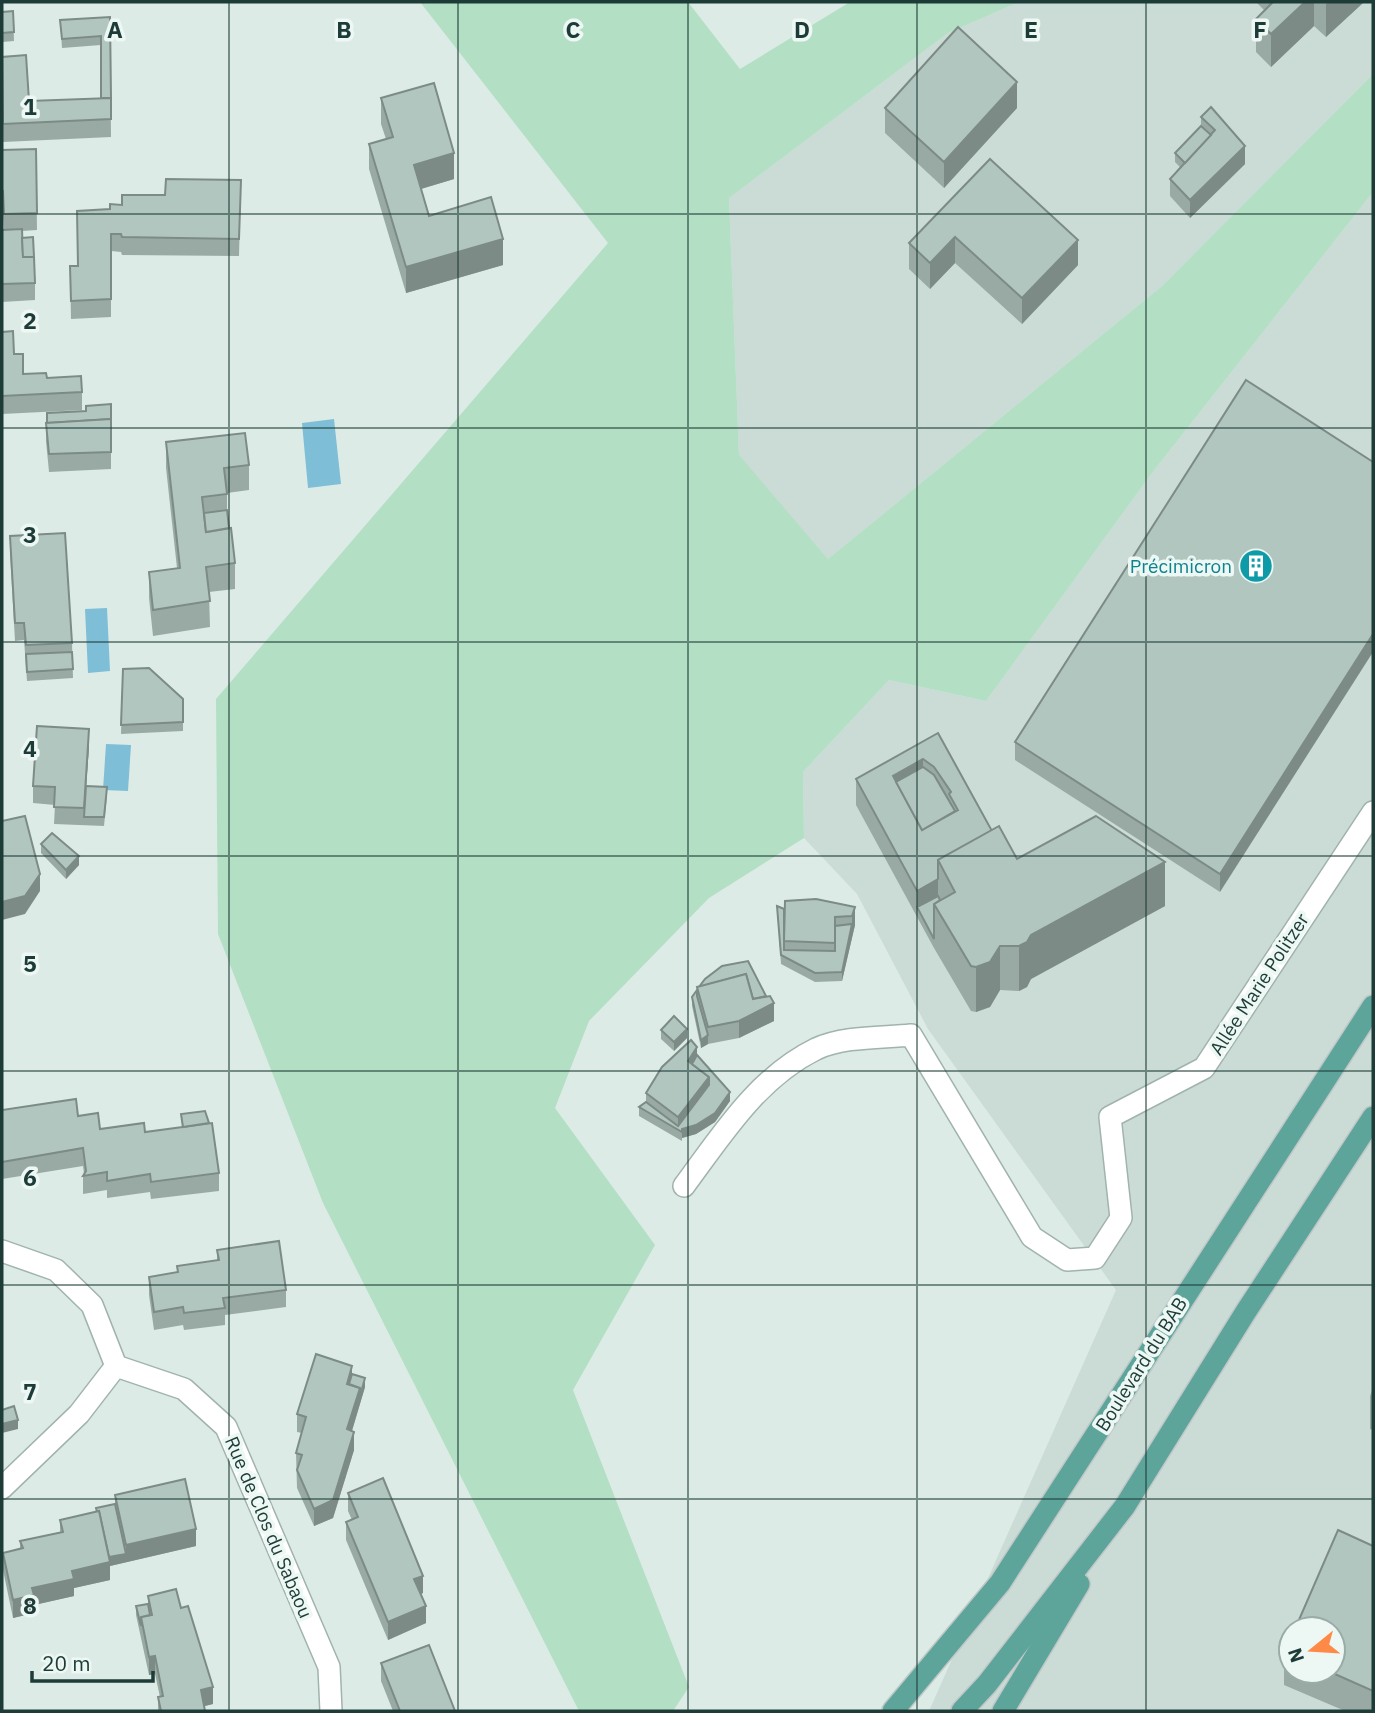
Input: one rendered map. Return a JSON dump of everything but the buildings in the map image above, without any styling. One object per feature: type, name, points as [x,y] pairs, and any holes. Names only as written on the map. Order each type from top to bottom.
[{"type":"main road","name":"Boulevard du BAB","points":[[893,1711],[1000,1583],[1373,1006]]},
{"type":"main road","points":[[1003,1711],[1125,1506],[1245,1313],[1373,1117]]},
{"type":"main road","points":[[962,1711],[987,1684],[1125,1506]]},
{"type":"street","name":"Allée Marie Politzer","points":[[684,1186],[756,1091],[817,1049],[849,1041],[911,1035],[1032,1237],[1067,1260],[1095,1258],[1121,1218],[1110,1117],[1204,1068],[1373,812]]},
{"type":"street","points":[[2,1251],[56,1270],[92,1305],[116,1366],[79,1414],[2,1488]]},
{"type":"street","name":"Rue de Clos du Sabaou","points":[[116,1366],[184,1389],[226,1427],[329,1668],[331,1711]]},
{"type":"shaded area","points":[[1019,2],[1373,2],[1373,74],[1162,286],[828,559],[739,456],[729,198],[948,33]]},
{"type":"shaded area","points":[[1373,192],[1373,1711],[929,1711],[1116,1290],[928,1029],[857,894],[804,838],[803,772],[889,680],[986,701],[1152,473]]},
{"type":"green space","points":[[420,2],[688,2],[740,69],[850,2],[1019,2],[948,33],[729,198],[739,455],[828,559],[1162,286],[1373,74],[1373,192],[1152,473],[986,701],[889,680],[803,772],[804,838],[709,898],[589,1021],[555,1108],[655,1245],[573,1390],[689,1687],[673,1711],[579,1711],[323,1203],[218,934],[216,699],[608,243]]},
{"type":"water","points":[[334,419],[341,484],[308,488],[302,423]]},
{"type":"water","points":[[107,608],[110,671],[88,673],[85,609]]},
{"type":"water","points":[[106,744],[131,745],[128,791],[103,790]]},
{"type":"place","name":"Précimicron","points":[[1256,566]]}]
